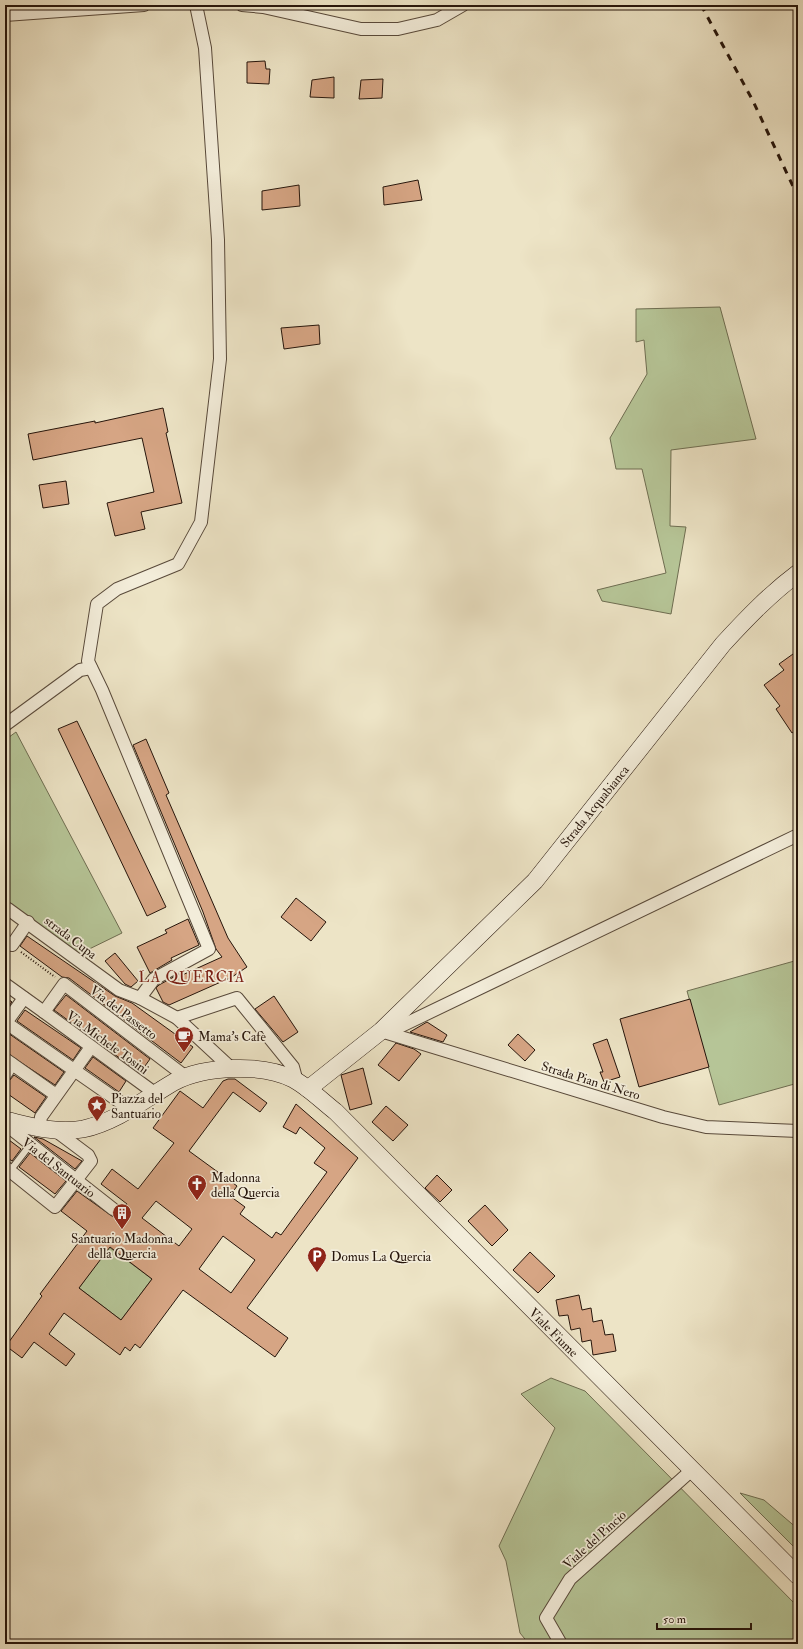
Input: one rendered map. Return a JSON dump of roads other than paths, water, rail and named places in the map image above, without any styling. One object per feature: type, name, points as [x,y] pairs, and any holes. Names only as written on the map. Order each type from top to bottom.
[{"type":"main road","name":"Strada Acquabianca","points":[[302,1086],[381,1031],[535,881],[723,644],[756,609],[798,573]]},
{"type":"main road","name":"Via del Santuario","points":[[5,1120],[56,1131],[83,1129],[103,1122],[130,1109],[186,1077],[214,1070],[251,1069],[278,1073],[302,1086]]},
{"type":"main road","name":"Viale Fiume","points":[[302,1086],[336,1112],[798,1576]]},
{"type":"street","points":[[5,15],[144,5]]},
{"type":"street","points":[[140,998],[154,979],[209,949],[88,661],[97,604],[117,589],[178,564],[201,522],[220,359],[217,232],[205,48],[196,5]]},
{"type":"street","points":[[242,5],[263,7],[361,29],[398,29],[437,20],[463,5]]},
{"type":"street","points":[[5,725],[80,670],[91,668]]},
{"type":"street","name":"Strada Acquabianca","points":[[381,1031],[397,1028],[798,835]]},
{"type":"street","name":"strada Cupa","points":[[5,910],[8,909],[28,922],[119,990],[140,998],[177,1018],[232,1069]]},
{"type":"street","points":[[12,945],[28,922]]},
{"type":"street","name":"Via Michele Tosini","points":[[5,984],[156,1094]]},
{"type":"street","name":"Via del Passetto","points":[[44,1012],[64,984],[186,1077]]},
{"type":"street","points":[[24,998],[5,1023],[130,1109]]},
{"type":"street","points":[[177,1018],[237,998],[293,1067],[302,1086]]},
{"type":"street","name":"Strada Pian di Nero","points":[[381,1031],[663,1117],[706,1127],[798,1131]]},
{"type":"street","points":[[39,1128],[41,1117],[91,1046]]},
{"type":"street","points":[[5,1075],[9,1061],[56,1096]]},
{"type":"street","name":"Via del Santuario","points":[[5,1124],[113,1209]]},
{"type":"street","points":[[8,1169],[55,1207],[91,1161],[88,1155],[56,1131]]},
{"type":"street","name":"Viale del Pincio","points":[[561,1644],[546,1618],[570,1579],[693,1469]]},
{"type":"lane","points":[[8,1169],[30,1145]]},
{"type":"railway","points":[[701,5],[753,101],[798,197]]},
{"type":"place","name":"Mama’s Cafè","points":[[184,1053]]},
{"type":"place","name":"Piazza del Santuario","points":[[97,1122]]},
{"type":"place","name":"Madonna della Quercia","points":[[197,1201]]},
{"type":"place","name":"Santuario Madonna della Quercia","points":[[122,1230]]},
{"type":"place","name":"Domus La Quercia","points":[[317,1273]]},
{"type":"district","name":"LA QUERCIA","points":[[192,977]]}]
